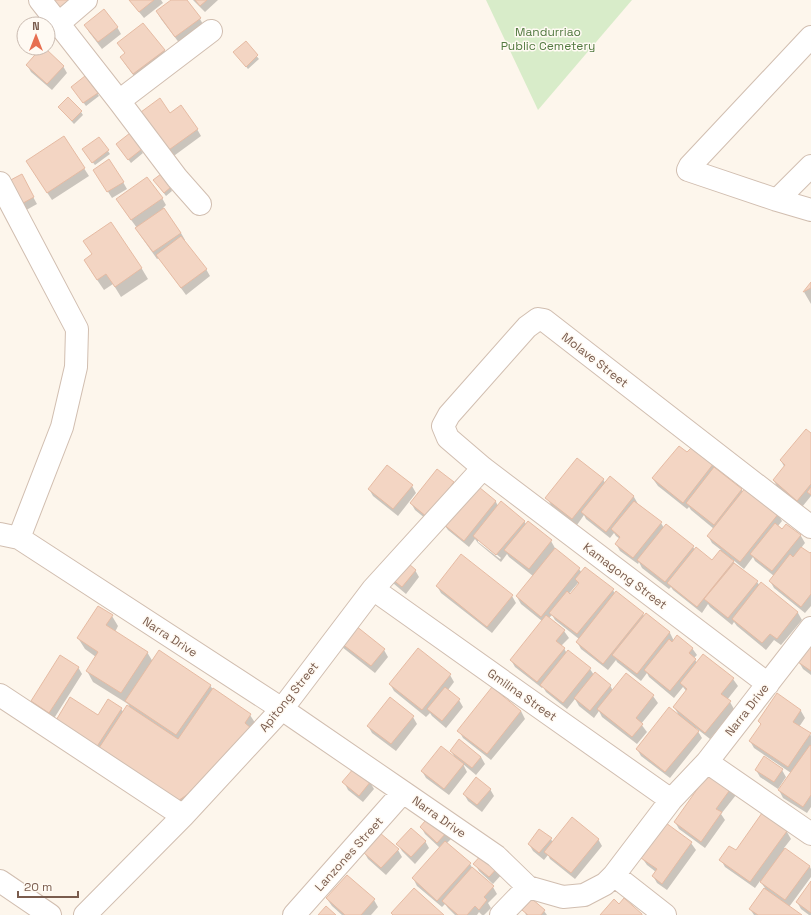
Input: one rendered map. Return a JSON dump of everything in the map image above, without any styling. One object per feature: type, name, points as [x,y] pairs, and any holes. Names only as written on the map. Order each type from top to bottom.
[{"type":"street","points":[[40,0],[177,178],[200,204]]},
{"type":"street","points":[[58,24],[86,0]]},
{"type":"street","points":[[119,101],[211,31]]},
{"type":"street","points":[[811,37],[690,166],[688,170],[776,200],[811,210]]},
{"type":"street","points":[[776,200],[811,166]]},
{"type":"street","points":[[0,183],[77,329],[76,367],[62,427],[10,536]]},
{"type":"street","name":"Molave Street","points":[[483,468],[448,438],[443,426],[449,415],[527,327],[538,319],[544,320],[811,528]]},
{"type":"street","name":"Apitong Street","points":[[85,915],[183,816],[282,710],[374,589],[483,468]]},
{"type":"street","name":"Kamagong Street","points":[[483,468],[768,684]]},
{"type":"street","name":"Narra Drive","points":[[10,536],[282,710],[496,856],[528,887],[563,897],[584,895],[605,884],[614,875],[671,800],[707,762],[811,628]]},
{"type":"street","name":"Gmilina Street","points":[[374,589],[671,800]]},
{"type":"street","points":[[0,695],[183,816]]},
{"type":"street","points":[[707,762],[811,834]]},
{"type":"street","name":"Lanzones Street","points":[[294,915],[403,792]]},
{"type":"street","points":[[614,875],[665,915]]},
{"type":"street","points":[[0,881],[50,915]]},
{"type":"street","points":[[501,915],[528,887]]},
{"type":"green space","name":"Mandurriao Public Cemetery","points":[[486,0],[632,0],[538,110]]},
{"type":"building","points":[[49,0],[78,0],[59,14]]},
{"type":"building","points":[[129,0],[154,0],[139,12]]},
{"type":"building","points":[[171,0],[187,0],[201,18],[175,37],[156,11]]},
{"type":"building","points":[[195,0],[207,0],[200,6]]},
{"type":"building","points":[[104,9],[118,27],[98,42],[84,25]]},
{"type":"building","points":[[143,23],[165,50],[133,74],[120,57],[125,53],[117,43]]},
{"type":"building","points":[[246,41],[258,55],[246,67],[233,52]]},
{"type":"building","points":[[34,56],[53,56],[64,66],[47,84],[26,65]]},
{"type":"building","points":[[85,76],[98,93],[83,103],[71,87]]},
{"type":"building","points":[[68,97],[82,111],[72,121],[58,107]]},
{"type":"building","points":[[160,98],[170,113],[181,105],[198,129],[166,152],[157,134],[141,112]]},
{"type":"building","points":[[130,133],[142,149],[128,160],[116,144]]},
{"type":"building","points":[[64,136],[85,168],[47,193],[26,161]]},
{"type":"building","points":[[99,137],[109,150],[92,163],[82,149]]},
{"type":"building","points":[[109,159],[124,182],[107,192],[93,170]]},
{"type":"building","points":[[22,174],[34,197],[16,207],[3,184]]},
{"type":"building","points":[[161,174],[171,187],[164,193],[153,180]]},
{"type":"building","points":[[147,177],[163,198],[131,220],[116,199]]},
{"type":"building","points":[[164,208],[181,233],[153,252],[135,228]]},
{"type":"building","points":[[111,222],[142,268],[115,287],[106,274],[97,280],[84,260],[92,254],[83,241]]},
{"type":"building","points":[[181,236],[207,269],[181,288],[156,255]]},
{"type":"building","points":[[811,282],[811,288],[803,292]]},
{"type":"building","points":[[806,429],[811,433],[811,484],[797,501],[773,480],[785,465],[780,460]]},
{"type":"building","points":[[679,446],[687,452],[693,446],[714,463],[683,503],[652,478]]},
{"type":"building","points":[[577,458],[604,479],[572,519],[545,498]]},
{"type":"building","points":[[387,465],[413,485],[393,509],[368,489]]},
{"type":"building","points":[[714,467],[742,489],[714,525],[686,503]]},
{"type":"building","points":[[437,469],[454,482],[427,517],[410,503]]},
{"type":"building","points":[[610,476],[634,496],[606,532],[581,512]]},
{"type":"building","points":[[474,483],[496,501],[464,541],[442,523]]},
{"type":"building","points":[[746,487],[779,513],[740,562],[707,536]]},
{"type":"building","points":[[811,487],[811,495],[807,492]]},
{"type":"building","points":[[501,501],[525,521],[496,555],[473,536]]},
{"type":"building","points":[[634,501],[662,522],[633,558],[615,544],[620,537],[611,529]]},
{"type":"building","points":[[528,521],[552,540],[529,569],[504,550]]},
{"type":"building","points":[[775,523],[782,529],[786,524],[801,535],[772,571],[750,554]]},
{"type":"building","points":[[666,524],[694,546],[665,582],[637,560]]},
{"type":"building","points":[[696,547],[712,560],[720,550],[734,561],[697,607],[667,583]]},
{"type":"building","points":[[801,547],[810,553],[811,552],[811,594],[801,607],[769,581],[790,554],[793,557]]},
{"type":"building","points":[[555,548],[580,568],[541,617],[516,596]]},
{"type":"building","points":[[461,554],[513,595],[487,627],[436,586]]},
{"type":"building","points":[[402,558],[416,570],[402,587],[387,575]]},
{"type":"building","points":[[734,563],[758,581],[728,618],[704,599]]},
{"type":"building","points":[[585,567],[614,589],[577,634],[549,613],[567,591],[570,594],[579,583],[575,579]]},
{"type":"building","points":[[761,582],[798,612],[777,639],[770,634],[762,643],[732,619]]},
{"type":"building","points":[[616,591],[644,613],[603,664],[576,642]]},
{"type":"building","points":[[98,606],[113,615],[106,625],[148,652],[121,693],[86,671],[98,652],[77,638]]},
{"type":"building","points":[[646,613],[670,632],[637,674],[612,655]]},
{"type":"building","points":[[546,615],[565,630],[556,641],[565,648],[537,682],[510,660]]},
{"type":"building","points":[[351,622],[385,649],[371,666],[337,640]]},
{"type":"building","points":[[677,635],[693,648],[689,653],[696,659],[670,691],[644,670],[669,639],[672,642]]},
{"type":"building","points":[[811,644],[811,671],[798,662]]},
{"type":"building","points":[[418,648],[451,674],[422,710],[389,684]]},
{"type":"building","points":[[159,650],[211,685],[176,735],[125,701]]},
{"type":"building","points":[[568,650],[591,668],[563,703],[540,685]]},
{"type":"building","points":[[703,654],[734,678],[721,694],[731,701],[705,733],[673,707],[687,689],[680,683]]},
{"type":"building","points":[[60,655],[79,667],[49,713],[31,701]]},
{"type":"building","points":[[595,672],[611,685],[590,711],[574,698]]},
{"type":"building","points":[[626,673],[654,695],[636,718],[643,724],[632,737],[597,709]]},
{"type":"building","points":[[445,687],[460,699],[442,721],[427,709]]},
{"type":"building","points":[[492,687],[521,711],[487,754],[457,731]]},
{"type":"building","points":[[213,688],[251,714],[245,723],[251,728],[188,794],[175,803],[97,751],[127,705],[178,739]]},
{"type":"building","points":[[777,693],[801,710],[793,722],[811,733],[788,767],[749,741],[761,724],[758,721]]},
{"type":"building","points":[[70,697],[98,715],[108,699],[122,708],[96,748],[55,722]]},
{"type":"building","points":[[390,697],[414,716],[391,744],[367,726]]},
{"type":"building","points":[[669,707],[699,731],[665,772],[636,749]]},
{"type":"building","points":[[459,739],[481,757],[472,768],[450,751]]},
{"type":"building","points":[[810,745],[811,795],[803,807],[778,790]]},
{"type":"building","points":[[441,746],[464,764],[444,789],[421,771]]},
{"type":"building","points":[[764,756],[783,769],[774,782],[755,770]]},
{"type":"building","points":[[354,768],[371,781],[359,796],[342,782]]},
{"type":"building","points":[[710,771],[732,787],[716,809],[722,812],[701,842],[674,822]]},
{"type":"building","points":[[476,777],[491,789],[477,805],[463,794]]},
{"type":"building","points":[[762,813],[787,831],[750,882],[719,860],[729,846],[736,850]]},
{"type":"building","points":[[430,815],[448,831],[437,843],[420,827]]},
{"type":"building","points":[[572,817],[599,839],[571,873],[544,852]]},
{"type":"building","points":[[666,823],[692,842],[662,884],[652,876],[657,869],[641,858]]},
{"type":"building","points":[[411,828],[426,841],[411,857],[396,844]]},
{"type":"building","points":[[539,829],[552,838],[539,853],[528,844]]},
{"type":"building","points":[[380,833],[399,849],[381,868],[363,852]]},
{"type":"building","points":[[445,841],[471,863],[437,901],[412,878]]},
{"type":"building","points":[[785,848],[810,866],[785,900],[760,882]]},
{"type":"building","points":[[485,851],[500,865],[489,877],[473,864]]},
{"type":"building","points":[[472,867],[494,886],[484,897],[487,900],[479,910],[475,906],[467,915],[458,915],[442,901]]},
{"type":"building","points":[[347,875],[375,899],[361,915],[345,915],[326,898]]},
{"type":"building","points":[[811,881],[811,913],[796,902]]},
{"type":"building","points":[[414,888],[444,915],[393,915],[391,913]]},
{"type":"building","points":[[764,888],[802,915],[758,915],[749,909]]},
{"type":"building","points":[[624,898],[642,915],[600,915],[614,899],[619,904]]},
{"type":"building","points":[[532,899],[545,910],[541,915],[528,915],[522,910]]},
{"type":"building","points":[[326,906],[336,915],[318,915]]}]
